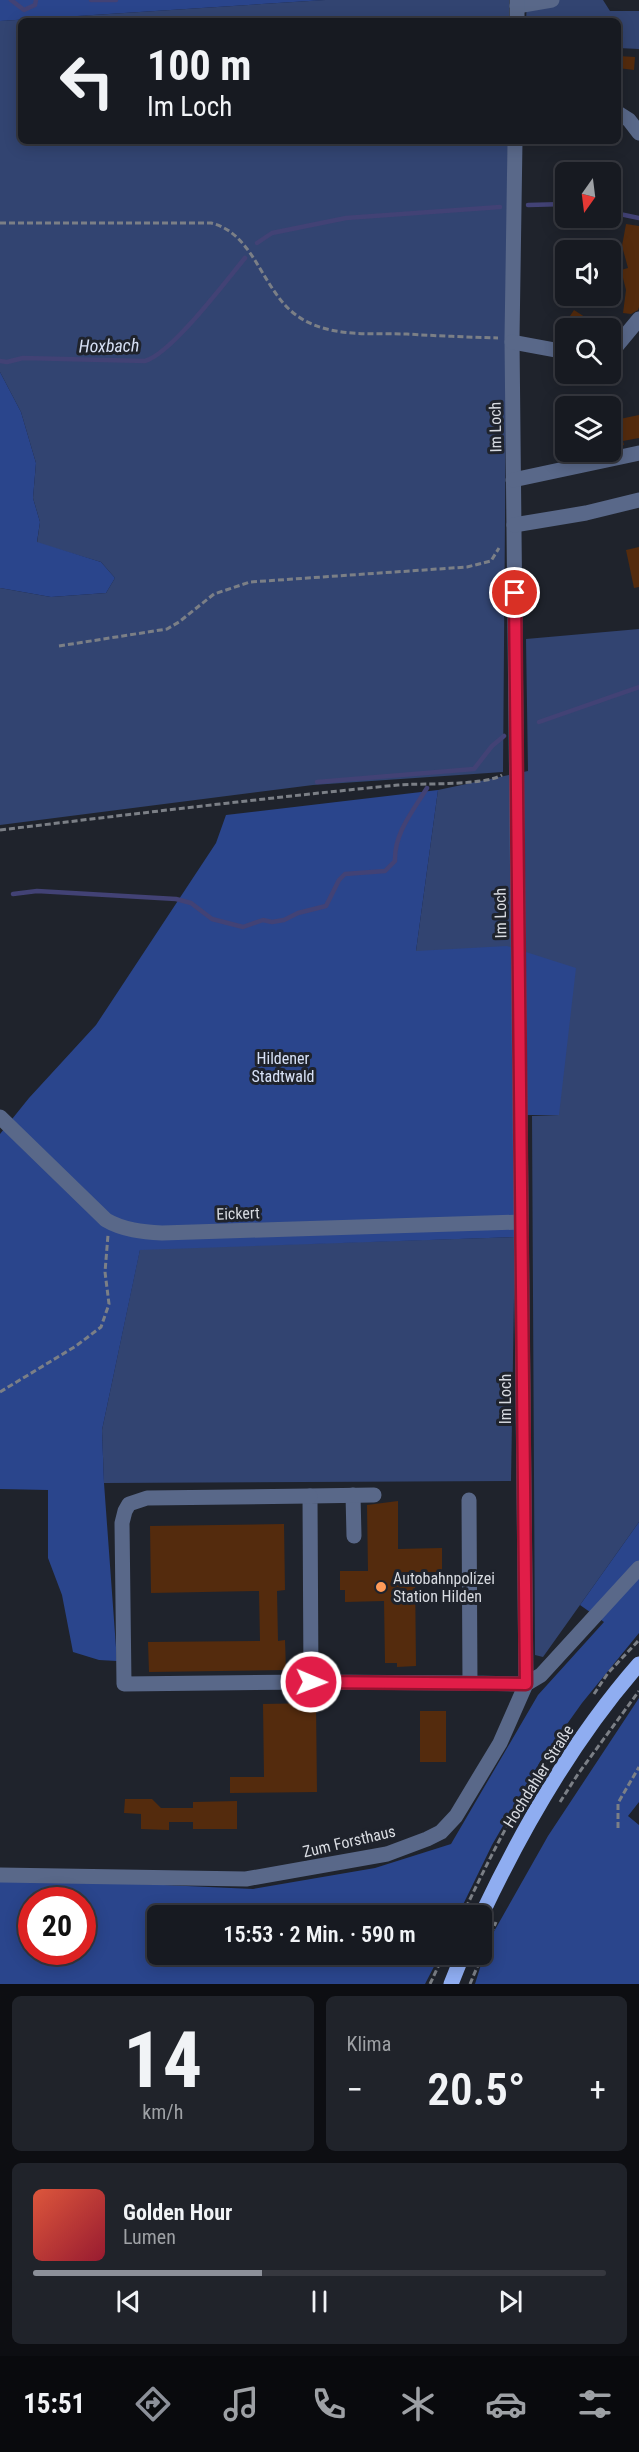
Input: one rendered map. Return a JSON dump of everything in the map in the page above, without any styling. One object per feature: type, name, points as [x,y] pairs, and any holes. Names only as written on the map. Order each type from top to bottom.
[{"type":"main road","name":"Hochdahler Straße","points":[[487,1905],[532,1816],[579,1742],[639,1664]]},
{"type":"main road","points":[[451,1984],[459,1965]]},
{"type":"street","points":[[517,9],[552,0]]},
{"type":"street","points":[[621,116],[629,120],[639,133]]},
{"type":"street","name":"Im Loch","points":[[515,144],[512,340],[513,480],[526,1684]]},
{"type":"street","points":[[621,341],[639,319]]},
{"type":"street","points":[[512,340],[555,350]]},
{"type":"street","points":[[513,480],[639,453]]},
{"type":"street","points":[[514,525],[586,513],[639,500]]},
{"type":"street","name":"Eickert","points":[[0,1117],[96,1211],[114,1224],[142,1232],[521,1222]]},
{"type":"street","points":[[353,1495],[354,1536]]},
{"type":"street","points":[[374,1495],[147,1498],[129,1504],[124,1511],[122,1523],[124,1684],[311,1682],[526,1684]]},
{"type":"street","points":[[310,1496],[311,1682]]},
{"type":"street","points":[[469,1500],[471,1683]]},
{"type":"street","name":"Zum Forsthaus","points":[[0,1875],[246,1879],[387,1854],[427,1839],[441,1832],[473,1790],[500,1743],[526,1684],[541,1675],[639,1568]]},
{"type":"path","points":[[0,223],[211,223],[230,229],[239,238],[277,296],[295,314],[323,328],[365,334],[512,340]]},
{"type":"path","points":[[59,646],[167,629],[214,594],[250,582],[482,564],[490,561],[496,555],[508,528],[514,525]]},
{"type":"path","points":[[0,830],[271,798],[401,785],[484,780],[498,778],[505,773]]},
{"type":"path","points":[[0,1392],[76,1346],[101,1327],[109,1304],[105,1272],[106,1242],[114,1224]]},
{"type":"path","points":[[559,1803],[639,1691]]},
{"type":"path","points":[[618,1828],[618,1803],[639,1767]]},
{"type":"path","points":[[470,1984],[498,1915]]},
{"type":"path","points":[[430,1984],[439,1965]]},
{"type":"shaded area","points":[[325,0],[509,0],[509,18],[46,18]]},
{"type":"shaded area","points":[[527,0],[603,0],[610,11],[639,11],[639,49],[621,48],[621,18],[526,18]]},
{"type":"shaded area","points":[[18,20],[18,144],[508,144],[503,772],[313,785],[0,825],[0,588],[51,597],[106,593],[115,578],[101,562],[37,543],[40,522],[33,498],[36,463],[21,412],[0,372],[0,21]]},
{"type":"shaded area","points":[[639,629],[639,1522],[543,1657],[535,1655],[532,1116],[559,1115],[416,951],[438,790],[528,771],[526,639]]},
{"type":"shaded area","points":[[515,1237],[511,1481],[104,1483],[102,1430],[140,1249]]},
{"type":"green space","points":[[0,0],[325,0],[18,18],[18,20],[0,21]]},
{"type":"green space","points":[[0,372],[21,412],[36,463],[33,498],[40,522],[37,542],[101,562],[115,578],[106,593],[51,597],[0,588]]},
{"type":"green space","name":"Hildener Stadtwald","points":[[438,790],[416,951],[507,946],[576,968],[559,1115],[515,1115],[515,1237],[140,1250],[102,1430],[117,1661],[99,1660],[73,1652],[62,1595],[48,1558],[48,1490],[0,1489],[0,1134],[29,1098],[96,1025],[216,843],[226,815]]},
{"type":"green space","points":[[639,1522],[639,1633],[582,1703],[540,1762],[492,1845],[463,1905],[147,1905],[147,1965],[435,1965],[425,1984],[0,1984],[0,1881],[253,1889],[375,1868],[451,1844],[538,1695],[604,1622],[580,1605]]},
{"type":"green space","points":[[639,1698],[639,1802],[628,1816],[639,1825],[639,1984],[475,1984],[481,1965],[492,1965],[492,1935],[548,1836]]},
{"type":"building","points":[[621,56],[635,57],[634,70],[621,68]]},
{"type":"building","points":[[626,224],[639,226],[639,307],[631,314],[623,313],[626,290],[621,270],[628,268],[622,246]]},
{"type":"building","points":[[574,310],[586,318],[569,318]]},
{"type":"building","points":[[639,415],[639,438],[623,441],[624,445],[621,446],[621,419]]},
{"type":"building","points":[[639,547],[639,587],[634,588],[626,550]]},
{"type":"building","points":[[398,1501],[398,1549],[442,1548],[442,1572],[415,1572],[416,1666],[397,1667],[397,1663],[385,1663],[384,1601],[345,1602],[345,1590],[340,1590],[340,1571],[368,1571],[367,1505]]},
{"type":"building","points":[[284,1524],[285,1590],[277,1591],[278,1641],[285,1640],[286,1670],[149,1672],[148,1642],[260,1641],[259,1591],[151,1593],[150,1526]]},
{"type":"building","points":[[316,1703],[317,1792],[230,1793],[230,1777],[264,1777],[263,1704]]},
{"type":"building","points":[[420,1711],[446,1711],[446,1762],[420,1762]]},
{"type":"building","points":[[125,1799],[152,1799],[161,1808],[193,1808],[193,1802],[237,1801],[237,1829],[193,1829],[193,1822],[169,1822],[169,1830],[141,1829],[141,1814],[124,1813]]},
{"type":"waterway","points":[[11,0],[24,10],[35,5],[36,0]]},
{"type":"waterway","points":[[91,0],[116,0]]},
{"type":"waterway","name":"Hoxbach","points":[[528,205],[555,204]]},
{"type":"waterway","name":"Hoxbach","points":[[257,243],[272,233],[346,218],[500,207]]},
{"type":"waterway","name":"Hoxbach","points":[[621,214],[639,218]]},
{"type":"waterway","name":"Hoxbach","points":[[0,361],[7,362],[23,358],[145,361],[156,356],[183,332],[245,258]]},
{"type":"waterway","points":[[539,722],[639,687]]},
{"type":"waterway","points":[[317,782],[474,769],[492,746],[504,736]]},
{"type":"waterway","points":[[13,894],[37,891],[176,899],[191,903],[212,919],[243,927],[263,920],[272,922],[284,920],[298,913],[326,906],[339,880],[345,874],[385,871],[395,861],[401,832],[427,788]]},
{"type":"place","name":"Autobahnpolizei Station Hilden","points":[[381,1587]]},
{"type":"route","points":[[311,1682],[526,1684],[515,593]]}]
